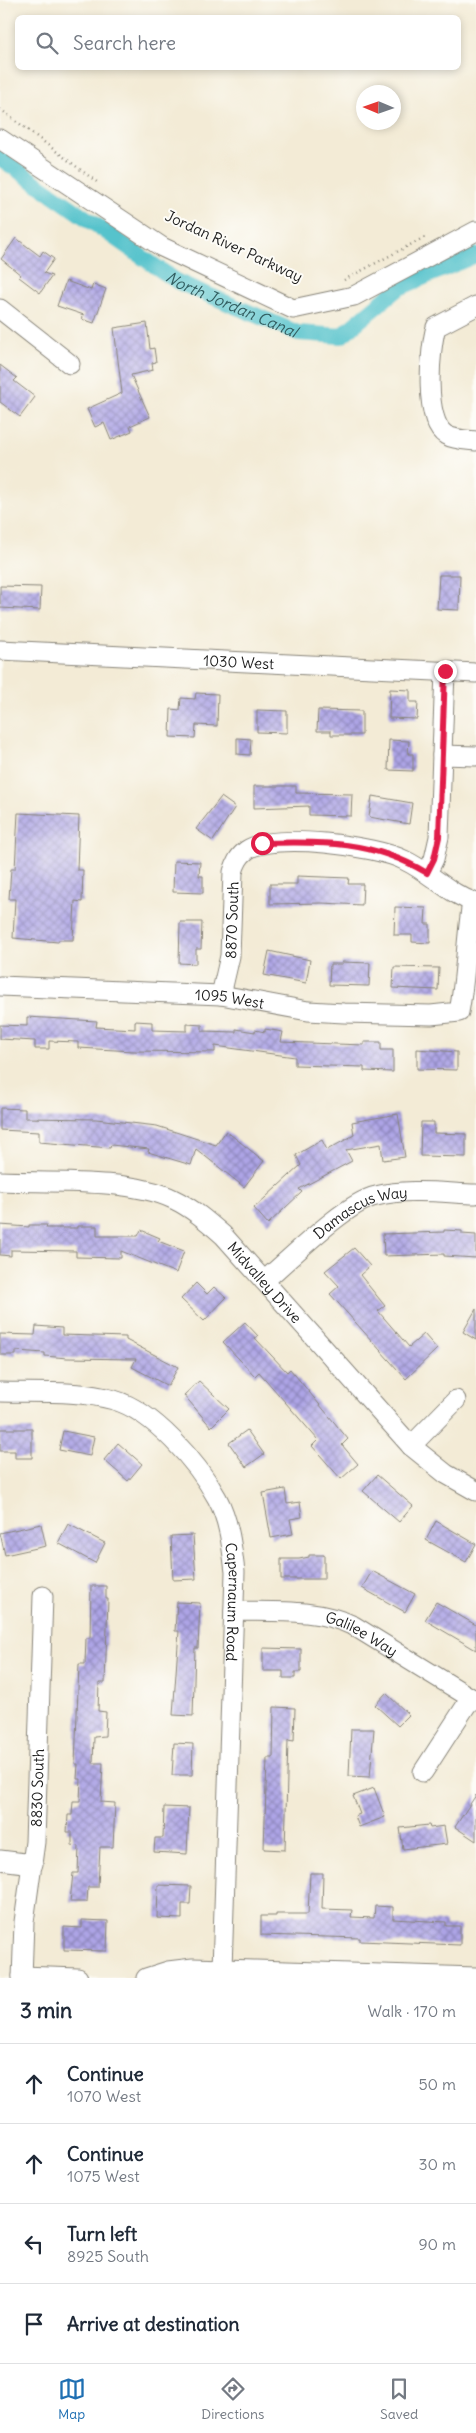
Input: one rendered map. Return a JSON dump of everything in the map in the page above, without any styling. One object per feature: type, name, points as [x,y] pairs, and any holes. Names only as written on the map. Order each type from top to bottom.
[{"type":"street","points":[[0,139],[162,247],[293,309],[354,296],[476,231]]},
{"type":"street","points":[[476,306],[436,327],[431,343],[430,363],[431,402],[436,422],[444,434],[460,440],[476,441]]},
{"type":"street","points":[[0,309],[70,364]]},
{"type":"street","name":"1030 West","points":[[0,650],[476,673]]},
{"type":"street","points":[[445,671],[439,837],[434,859],[427,873],[453,892],[474,903]]},
{"type":"street","points":[[442,755],[476,756]]},
{"type":"street","name":"8870 South","points":[[221,995],[230,956],[233,872],[237,859],[248,849],[262,843],[278,842],[364,847],[405,860],[427,873]]},
{"type":"street","name":"1095 West","points":[[0,986],[221,995],[308,1011],[431,1016],[459,1012],[464,984],[467,933],[474,903]]},
{"type":"street","name":"Midvalley Drive","points":[[0,1182],[139,1188],[172,1199],[200,1215],[223,1235],[411,1446],[446,1474],[476,1491]]},
{"type":"street","name":"Damascus Way","points":[[264,1282],[352,1207],[374,1196],[395,1193],[476,1194]]},
{"type":"street","name":"Capernaum Road","points":[[0,1392],[90,1395],[115,1400],[133,1408],[152,1420],[177,1445],[217,1499],[229,1532],[235,1572],[222,1969]]},
{"type":"street","points":[[411,1446],[456,1400]]},
{"type":"street","name":"8830 South","points":[[22,1977],[24,1922],[33,1864],[43,1596]]},
{"type":"street","name":"Galilee Way","points":[[234,1611],[320,1614],[337,1618],[354,1626],[473,1699]]},
{"type":"street","points":[[423,1772],[473,1699]]},
{"type":"street","points":[[0,1860],[33,1864]]},
{"type":"street","points":[[146,1978],[184,1968],[476,1977]]},
{"type":"street","points":[[22,1977],[78,1978]]},
{"type":"path","points":[[0,110],[98,182]]},
{"type":"path","points":[[342,281],[427,236]]},
{"type":"building","points":[[16,238],[40,256],[43,251],[54,259],[44,273],[52,276],[40,293],[19,277],[21,275],[1,259]]},
{"type":"building","points":[[66,281],[91,290],[93,284],[106,289],[94,323],[82,319],[84,315],[57,306]]},
{"type":"building","points":[[147,323],[150,349],[154,348],[156,362],[152,363],[153,370],[131,375],[150,417],[130,426],[132,431],[111,440],[104,423],[95,427],[87,409],[122,393],[114,328]]},
{"type":"building","points":[[0,365],[17,378],[14,381],[35,397],[20,417],[0,402]]},
{"type":"building","points":[[439,575],[460,575],[459,610],[437,609]]},
{"type":"building","points":[[0,586],[41,587],[40,610],[0,608]]},
{"type":"building","points":[[390,689],[410,690],[410,702],[418,702],[417,719],[389,718]]},
{"type":"building","points":[[196,693],[218,694],[217,726],[196,725],[195,738],[170,737],[171,709],[180,710],[181,698],[195,699]]},
{"type":"building","points":[[257,710],[287,711],[287,733],[257,732]]},
{"type":"building","points":[[318,710],[362,711],[362,735],[331,735],[331,731],[317,731]]},
{"type":"building","points":[[237,738],[251,739],[250,755],[237,754]]},
{"type":"building","points":[[389,740],[409,741],[408,754],[413,754],[413,771],[388,770]]},
{"type":"building","points":[[254,786],[296,786],[296,793],[352,794],[351,816],[309,815],[309,806],[254,808]]},
{"type":"building","points":[[372,796],[412,803],[409,824],[369,817]]},
{"type":"building","points":[[221,797],[235,807],[213,841],[196,829]]},
{"type":"building","points":[[18,813],[79,816],[77,870],[83,870],[82,902],[75,901],[73,940],[58,940],[58,942],[13,938],[15,899],[9,899],[11,869],[15,869]]},
{"type":"building","points":[[174,861],[200,862],[199,876],[203,876],[203,893],[173,892]]},
{"type":"building","points":[[297,876],[349,878],[348,884],[363,884],[362,905],[322,903],[270,904],[270,884],[297,884]]},
{"type":"building","points":[[395,907],[426,908],[425,924],[430,924],[430,943],[412,942],[412,935],[394,935]]},
{"type":"building","points":[[180,922],[202,922],[201,949],[196,949],[196,964],[179,963]]},
{"type":"building","points":[[269,951],[310,960],[306,983],[264,975]]},
{"type":"building","points":[[342,962],[370,963],[369,986],[329,985],[330,964],[342,964]]},
{"type":"building","points":[[394,967],[439,968],[438,990],[393,988]]},
{"type":"building","points":[[27,1017],[97,1021],[96,1027],[135,1029],[135,1021],[152,1022],[152,1030],[187,1031],[187,1024],[202,1025],[202,1031],[236,1032],[236,1029],[265,1032],[265,1029],[283,1032],[281,1042],[364,1045],[364,1042],[381,1042],[381,1050],[393,1050],[393,1072],[364,1071],[364,1067],[295,1065],[295,1057],[215,1046],[215,1052],[134,1051],[78,1048],[78,1042],[49,1041],[49,1049],[35,1049],[35,1041],[0,1039],[0,1025],[27,1026]]},
{"type":"building","points":[[417,1049],[457,1052],[457,1070],[417,1069]]},
{"type":"building","points":[[0,1108],[25,1109],[25,1118],[96,1119],[157,1126],[216,1145],[226,1131],[264,1161],[244,1187],[196,1149],[191,1165],[148,1152],[149,1149],[111,1145],[110,1148],[39,1142],[39,1132],[0,1130]]},
{"type":"building","points":[[398,1114],[405,1157],[383,1160],[381,1144],[346,1150],[352,1161],[299,1189],[302,1192],[268,1224],[254,1208],[301,1165],[296,1155],[322,1140],[327,1150],[354,1135],[352,1122]]},
{"type":"building","points":[[421,1122],[434,1122],[434,1133],[466,1134],[466,1157],[420,1156]]},
{"type":"building","points":[[0,1225],[29,1227],[29,1225],[47,1225],[46,1228],[97,1226],[97,1236],[138,1236],[141,1230],[160,1238],[158,1241],[184,1251],[176,1273],[121,1251],[121,1258],[76,1257],[76,1251],[11,1250],[11,1256],[0,1255]]},
{"type":"building","points":[[444,1230],[462,1231],[462,1234],[476,1235],[476,1258],[444,1256],[444,1254],[384,1256],[383,1234],[444,1232]]},
{"type":"building","points":[[354,1248],[370,1266],[360,1275],[385,1306],[378,1311],[409,1347],[424,1334],[437,1349],[406,1379],[330,1294],[339,1286],[325,1271]]},
{"type":"building","points":[[196,1283],[207,1294],[214,1287],[226,1298],[204,1321],[181,1299]]},
{"type":"building","points":[[476,1309],[476,1340],[463,1332]]},
{"type":"building","points":[[245,1322],[258,1336],[255,1338],[287,1372],[290,1369],[348,1439],[342,1445],[358,1464],[341,1479],[312,1446],[318,1440],[259,1372],[255,1376],[223,1342]]},
{"type":"building","points":[[36,1326],[62,1328],[62,1335],[126,1337],[126,1340],[178,1367],[168,1386],[132,1367],[136,1359],[67,1358],[45,1356],[45,1353],[16,1351],[16,1355],[0,1355],[0,1334],[35,1335]]},
{"type":"building","points":[[199,1381],[229,1409],[211,1427],[184,1395]]},
{"type":"building","points":[[0,1429],[32,1429],[32,1458],[15,1458],[15,1451],[0,1451]]},
{"type":"building","points":[[247,1430],[264,1454],[246,1467],[229,1443]]},
{"type":"building","points":[[63,1431],[94,1437],[90,1456],[59,1450]]},
{"type":"building","points":[[118,1443],[142,1464],[128,1481],[104,1460]]},
{"type":"building","points":[[377,1475],[413,1506],[399,1522],[363,1491]]},
{"type":"building","points":[[285,1489],[287,1504],[300,1502],[302,1517],[290,1519],[293,1534],[271,1538],[263,1493]]},
{"type":"building","points":[[436,1521],[476,1544],[466,1562],[426,1540]]},
{"type":"building","points":[[41,1524],[46,1546],[5,1555],[0,1533]]},
{"type":"building","points":[[68,1524],[105,1543],[95,1563],[58,1543]]},
{"type":"building","points":[[193,1535],[196,1579],[173,1580],[171,1536]]},
{"type":"building","points":[[309,1555],[324,1555],[324,1579],[281,1579],[281,1559],[299,1559],[309,1557]]},
{"type":"building","points":[[372,1571],[415,1594],[405,1612],[362,1588]]},
{"type":"building","points":[[91,1586],[106,1586],[106,1599],[108,1599],[105,1683],[99,1683],[98,1711],[106,1712],[105,1736],[94,1737],[93,1763],[103,1763],[101,1802],[115,1803],[113,1847],[100,1847],[98,1887],[88,1887],[87,1902],[70,1902],[73,1873],[78,1873],[79,1846],[72,1845],[72,1832],[67,1832],[68,1815],[72,1815],[73,1801],[80,1801],[81,1779],[77,1779],[78,1764],[75,1764],[79,1664],[85,1664],[86,1638],[90,1638]]},
{"type":"building","points":[[177,1602],[200,1603],[198,1648],[195,1648],[193,1716],[173,1715],[179,1631],[175,1631]]},
{"type":"building","points":[[436,1602],[476,1625],[476,1650],[425,1620]]},
{"type":"building","points":[[263,1648],[301,1649],[301,1672],[295,1672],[295,1678],[283,1678],[283,1671],[263,1671]]},
{"type":"building","points":[[386,1693],[409,1715],[398,1726],[375,1705]]},
{"type":"building","points":[[274,1707],[295,1708],[294,1741],[288,1740],[285,1850],[264,1849],[267,1758],[273,1758]]},
{"type":"building","points":[[351,1729],[374,1729],[370,1777],[349,1776]]},
{"type":"building","points":[[174,1743],[193,1744],[192,1775],[172,1775]]},
{"type":"building","points":[[374,1788],[385,1817],[359,1827],[355,1816],[360,1814],[353,1796]]},
{"type":"building","points":[[476,1795],[476,1841],[455,1827]]},
{"type":"building","points":[[164,1807],[189,1808],[187,1854],[154,1852],[155,1838],[163,1838]]},
{"type":"building","points":[[429,1825],[430,1828],[444,1826],[447,1844],[403,1849],[400,1828]]},
{"type":"building","points":[[310,1873],[323,1873],[322,1909],[352,1910],[351,1917],[374,1918],[375,1906],[393,1907],[393,1919],[446,1922],[446,1926],[460,1926],[460,1945],[360,1941],[360,1938],[261,1935],[261,1916],[308,1914]]},
{"type":"building","points":[[158,1885],[191,1886],[190,1904],[182,1904],[182,1919],[157,1918]]},
{"type":"building","points":[[82,1920],[108,1921],[107,1951],[64,1950],[64,1927],[82,1928]]},
{"type":"waterway","name":"North Jordan Canal","points":[[0,158],[178,282],[298,333],[341,336],[397,289],[476,255]]},
{"type":"route","points":[[262,843],[340,844],[364,847],[405,860],[427,873],[434,859],[439,837],[445,671]]}]
